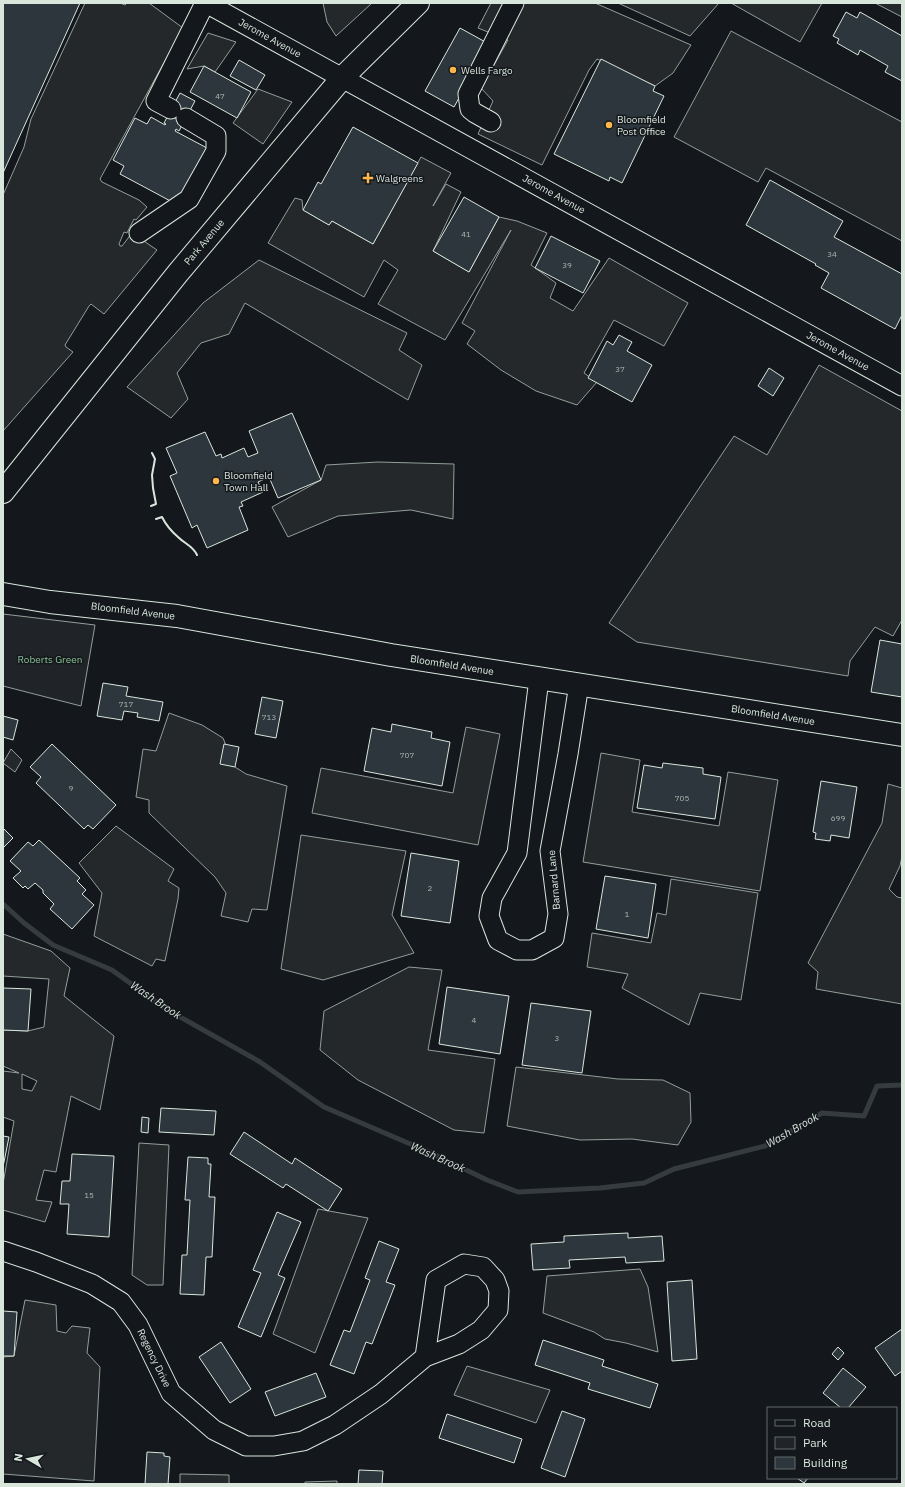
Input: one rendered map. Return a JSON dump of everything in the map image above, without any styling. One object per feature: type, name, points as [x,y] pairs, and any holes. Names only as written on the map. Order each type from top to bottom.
[{"type":"main road","name":"Park Avenue","points":[[3,492],[178,273],[342,78],[418,3]]},
{"type":"main road","name":"Bloomfield Avenue","points":[[3,594],[50,602],[177,616],[391,655],[902,735]]},
{"type":"street","name":"Jerome Avenue","points":[[206,3],[902,386]]},
{"type":"street","points":[[139,233],[190,199],[216,151],[216,136],[179,113],[156,101],[206,3]]},
{"type":"street","points":[[492,122],[470,109],[468,94],[514,3]]},
{"type":"street","name":"Barnard Lane","points":[[539,679],[517,853],[492,898],[489,916],[498,940],[517,950],[532,950],[554,938],[558,914],[550,851],[579,684]]},
{"type":"street","name":"Regency Drive","points":[[3,1251],[92,1284],[121,1302],[138,1325],[171,1393],[214,1430],[246,1446],[274,1446],[303,1442],[336,1425],[381,1394],[425,1357],[459,1344],[481,1330],[498,1310],[499,1291],[495,1280],[483,1267],[464,1264],[436,1280],[425,1357]]},
{"type":"green space","name":"Roberts Green","points":[[3,614],[95,625],[81,706],[3,686]]},
{"type":"shaded area","points":[[85,3],[120,3],[125,5],[127,3],[149,3],[183,28],[100,179],[102,182],[139,200],[147,207],[136,220],[134,219],[127,233],[124,232],[119,244],[120,246],[122,246],[132,233],[157,250],[104,314],[91,304],[89,306],[65,345],[73,352],[3,431],[3,195],[24,147],[31,119]]},
{"type":"shaded area","points":[[323,3],[372,3],[336,36],[327,22]]},
{"type":"shaded area","points":[[491,3],[595,3],[691,45],[673,73],[655,86],[597,59],[589,70],[542,165],[478,134],[493,101],[481,88],[508,40],[478,28]]},
{"type":"shaded area","points":[[618,3],[719,3],[690,36]]},
{"type":"shaded area","points":[[731,3],[822,3],[800,42]]},
{"type":"shaded area","points":[[875,3],[902,3],[902,17]]},
{"type":"shaded area","points":[[731,31],[902,122],[902,241],[766,168],[758,182],[674,137]]},
{"type":"shaded area","points":[[208,33],[236,42],[215,72],[204,66],[187,69]]},
{"type":"shaded area","points":[[258,89],[292,102],[263,144],[233,123]]},
{"type":"shaded area","points":[[421,157],[451,173],[433,206],[446,184],[461,192],[433,251],[469,272],[499,217],[517,221],[547,233],[531,265],[556,283],[550,298],[573,311],[609,258],[688,303],[664,346],[614,320],[584,373],[597,382],[577,405],[536,391],[501,370],[467,344],[475,331],[462,323],[511,230],[445,340],[378,304],[398,270],[384,260],[364,297],[268,243],[295,198],[302,200],[303,210],[329,225],[332,221],[373,244]]},
{"type":"shaded area","points":[[259,260],[407,333],[399,350],[422,365],[408,400],[245,303],[229,334],[201,343],[177,373],[188,399],[171,418],[127,387],[203,303]]},
{"type":"shaded area","points":[[819,365],[902,411],[902,620],[893,636],[875,627],[850,661],[848,676],[637,642],[609,623],[734,436],[767,455]]},
{"type":"shaded area","points":[[378,462],[454,464],[453,519],[411,510],[338,516],[288,537],[272,507],[321,480],[326,465]]},
{"type":"shaded area","points":[[169,713],[202,725],[223,738],[235,767],[246,774],[287,786],[267,910],[252,909],[248,922],[221,916],[226,893],[215,877],[149,813],[149,800],[136,797],[143,749],[156,751]]},
{"type":"shaded area","points":[[466,727],[500,734],[478,845],[312,813],[321,768],[453,793]]},
{"type":"shaded area","points":[[11,749],[22,760],[15,772],[3,763]]},
{"type":"shaded area","points":[[601,753],[640,760],[632,812],[719,826],[728,772],[778,780],[760,891],[583,862]]},
{"type":"shaded area","points":[[888,784],[902,788],[902,856],[900,866],[889,889],[897,897],[902,898],[902,1004],[816,989],[818,972],[808,963],[882,823]]},
{"type":"shaded area","points":[[116,826],[174,869],[168,881],[179,888],[165,961],[156,959],[152,966],[94,936],[102,893],[79,863]]},
{"type":"shaded area","points":[[301,835],[406,851],[392,915],[414,953],[323,980],[281,969]]},
{"type":"shaded area","points":[[671,879],[758,893],[741,1000],[700,993],[689,1025],[622,988],[628,974],[587,967],[592,933],[651,943],[657,913],[666,915]]},
{"type":"shaded area","points":[[3,934],[51,951],[70,968],[64,996],[114,1036],[100,1110],[71,1096],[56,1172],[44,1170],[36,1200],[52,1202],[45,1222],[3,1210],[3,1184],[14,1121],[3,1117],[3,1071],[19,1073],[3,1066],[3,1030],[28,1031],[44,1027],[49,979],[3,976]],"holes":[[[22,1074],[37,1081],[32,1091],[22,1089]]]},
{"type":"shaded area","points":[[409,967],[442,970],[428,1050],[495,1059],[484,1133],[454,1130],[358,1080],[320,1050],[324,1011]]},
{"type":"shaded area","points":[[516,1067],[618,1079],[663,1080],[690,1093],[691,1122],[678,1145],[632,1139],[580,1140],[507,1126]]},
{"type":"shaded area","points":[[139,1143],[169,1145],[163,1285],[147,1285],[132,1275]]},
{"type":"shaded area","points":[[318,1209],[368,1218],[315,1353],[273,1334]]},
{"type":"shaded area","points":[[640,1269],[648,1287],[658,1352],[605,1339],[594,1332],[543,1313],[547,1276]]},
{"type":"shaded area","points":[[25,1300],[56,1305],[57,1331],[66,1333],[72,1326],[90,1328],[87,1353],[100,1367],[94,1481],[3,1474],[3,1357],[14,1356]]},
{"type":"shaded area","points":[[467,1366],[550,1390],[536,1423],[454,1395]]},
{"type":"shaded area","points":[[180,1474],[229,1475],[229,1484],[180,1484]]},
{"type":"shaded area","points":[[337,1481],[337,1484],[305,1484],[305,1482]]},
{"type":"building","points":[[3,3],[80,3],[3,173]]},
{"type":"building","points":[[846,12],[857,18],[860,12],[902,36],[902,81],[885,72],[888,66],[860,50],[858,55],[837,43],[839,39],[833,36]]},
{"type":"building","points":[[460,28],[489,44],[454,107],[425,91]]},
{"type":"building","name":"Bloomfield Post Office","points":[[601,59],[655,86],[653,91],[664,96],[622,183],[610,177],[609,181],[554,154]]},
{"type":"building","points":[[239,60],[265,75],[256,90],[230,76]]},
{"type":"building","points":[[204,66],[251,92],[237,118],[190,92]]},
{"type":"building","points":[[180,93],[195,101],[179,131],[176,129],[175,131],[207,148],[176,204],[120,174],[124,166],[113,160],[135,118],[147,124],[151,117],[165,125],[166,124],[164,123]]},
{"type":"building","points":[[353,127],[418,163],[373,244],[332,221],[329,225],[303,210],[318,182],[321,184]]},
{"type":"building","points":[[770,180],[843,221],[834,237],[902,274],[902,315],[895,329],[821,288],[829,273],[815,265],[816,264],[746,225]]},
{"type":"building","points":[[464,197],[499,217],[469,272],[433,251]]},
{"type":"building","points":[[551,236],[600,261],[583,293],[535,268]]},
{"type":"building","points":[[619,335],[632,342],[627,351],[652,365],[632,402],[588,378],[607,341],[613,345]]},
{"type":"building","points":[[769,368],[784,378],[773,396],[758,386]]},
{"type":"building","name":"Bloomfield Town Hall","points":[[292,413],[321,480],[278,498],[269,477],[258,482],[263,492],[241,502],[243,506],[239,507],[248,530],[207,548],[197,525],[192,528],[170,476],[177,473],[166,448],[205,432],[216,456],[221,454],[222,458],[244,448],[248,457],[258,453],[249,431]]},
{"type":"building","points":[[880,640],[902,644],[902,697],[871,692]]},
{"type":"building","points":[[103,683],[128,687],[126,696],[163,702],[159,721],[137,717],[138,713],[124,711],[122,720],[97,716]]},
{"type":"building","points":[[262,697],[283,701],[276,738],[255,734]]},
{"type":"building","points":[[3,716],[18,720],[13,740],[3,737]]},
{"type":"building","points":[[392,724],[432,732],[431,738],[450,742],[442,786],[364,771],[372,728],[391,732]]},
{"type":"building","points":[[52,744],[116,805],[93,829],[88,825],[84,829],[36,783],[41,777],[30,767]]},
{"type":"building","points":[[224,744],[239,747],[235,767],[220,764]]},
{"type":"building","points":[[663,763],[703,768],[703,774],[721,777],[715,819],[637,808],[644,765],[662,768]]},
{"type":"building","points":[[821,781],[857,787],[849,838],[831,835],[830,841],[815,839],[816,833],[813,832]]},
{"type":"building","points":[[3,828],[13,838],[3,848]]},
{"type":"building","points":[[39,840],[80,878],[77,881],[86,890],[82,894],[94,905],[72,929],[50,909],[54,904],[43,893],[43,890],[35,883],[28,889],[25,886],[23,888],[13,878],[21,871],[10,861],[28,842],[33,846]]},
{"type":"building","points":[[411,853],[459,861],[450,923],[401,916]]},
{"type":"building","points":[[605,876],[656,884],[648,938],[596,929]]},
{"type":"building","points":[[447,987],[509,996],[500,1054],[439,1044]]},
{"type":"building","points":[[3,988],[31,989],[28,1031],[3,1030]]},
{"type":"building","points":[[531,1003],[591,1011],[582,1073],[522,1065]]},
{"type":"building","points":[[161,1108],[216,1111],[214,1135],[159,1132]]},
{"type":"building","points":[[142,1117],[149,1118],[148,1133],[141,1132]]},
{"type":"building","points":[[244,1132],[292,1164],[295,1158],[342,1189],[328,1211],[286,1184],[283,1188],[230,1154]]},
{"type":"building","points":[[3,1136],[9,1137],[3,1167]]},
{"type":"building","points":[[72,1154],[114,1156],[109,1237],[67,1234],[69,1204],[60,1204],[62,1181],[70,1181]]},
{"type":"building","points":[[188,1157],[208,1158],[208,1164],[211,1164],[209,1197],[215,1197],[212,1257],[206,1257],[204,1295],[180,1294],[182,1255],[187,1255],[190,1200],[185,1200]]},
{"type":"building","points":[[277,1212],[301,1222],[278,1275],[285,1278],[261,1337],[238,1327],[261,1273],[253,1270]]},
{"type":"building","points":[[628,1233],[628,1238],[662,1236],[664,1261],[626,1263],[625,1257],[569,1260],[570,1268],[533,1270],[531,1244],[564,1242],[564,1236]]},
{"type":"building","points":[[379,1241],[399,1249],[386,1282],[395,1285],[372,1344],[366,1342],[354,1374],[330,1365],[344,1330],[350,1332],[370,1280],[365,1278]]},
{"type":"building","points":[[692,1280],[697,1359],[672,1361],[667,1282]]},
{"type":"building","points":[[3,1311],[17,1312],[14,1356],[3,1356]]},
{"type":"building","points":[[902,1329],[902,1371],[895,1376],[875,1348]]},
{"type":"building","points":[[543,1340],[604,1360],[602,1366],[658,1384],[650,1408],[588,1389],[590,1383],[535,1365]]},
{"type":"building","points":[[221,1342],[251,1389],[230,1403],[199,1357]]},
{"type":"building","points":[[838,1347],[844,1353],[838,1360],[832,1354]]},
{"type":"building","points":[[843,1368],[866,1387],[849,1407],[840,1407],[823,1393]]},
{"type":"building","points":[[316,1373],[326,1397],[275,1416],[265,1392]]},
{"type":"building","points":[[562,1411],[585,1419],[565,1477],[541,1468]]},
{"type":"building","points":[[447,1414],[522,1439],[514,1463],[439,1438]]},
{"type":"building","points":[[147,1452],[164,1453],[164,1456],[170,1457],[168,1484],[145,1484]]},
{"type":"building","points":[[359,1470],[383,1471],[382,1484],[358,1484]]},
{"type":"building","points":[[798,1479],[807,1479],[804,1483]]},
{"type":"waterway","name":"Wash Brook","points":[[3,904],[24,923],[53,945],[112,970],[166,1009],[260,1062],[324,1107],[429,1152],[487,1180],[518,1192],[600,1188],[644,1183],[674,1169],[765,1146],[822,1113],[864,1116],[877,1086],[902,1085]]},
{"type":"wall","points":[[151,506],[156,504],[152,475],[155,459],[152,453]]},
{"type":"wall","points":[[156,519],[162,517],[171,530],[191,547],[197,555]]},
{"type":"place","name":"Wells Fargo","points":[[453,70]]},
{"type":"place","name":"Bloomfield Post Office","points":[[609,125]]},
{"type":"place","name":"Walgreens","points":[[368,178]]},
{"type":"place","name":"Bloomfield Town Hall","points":[[216,481]]}]
